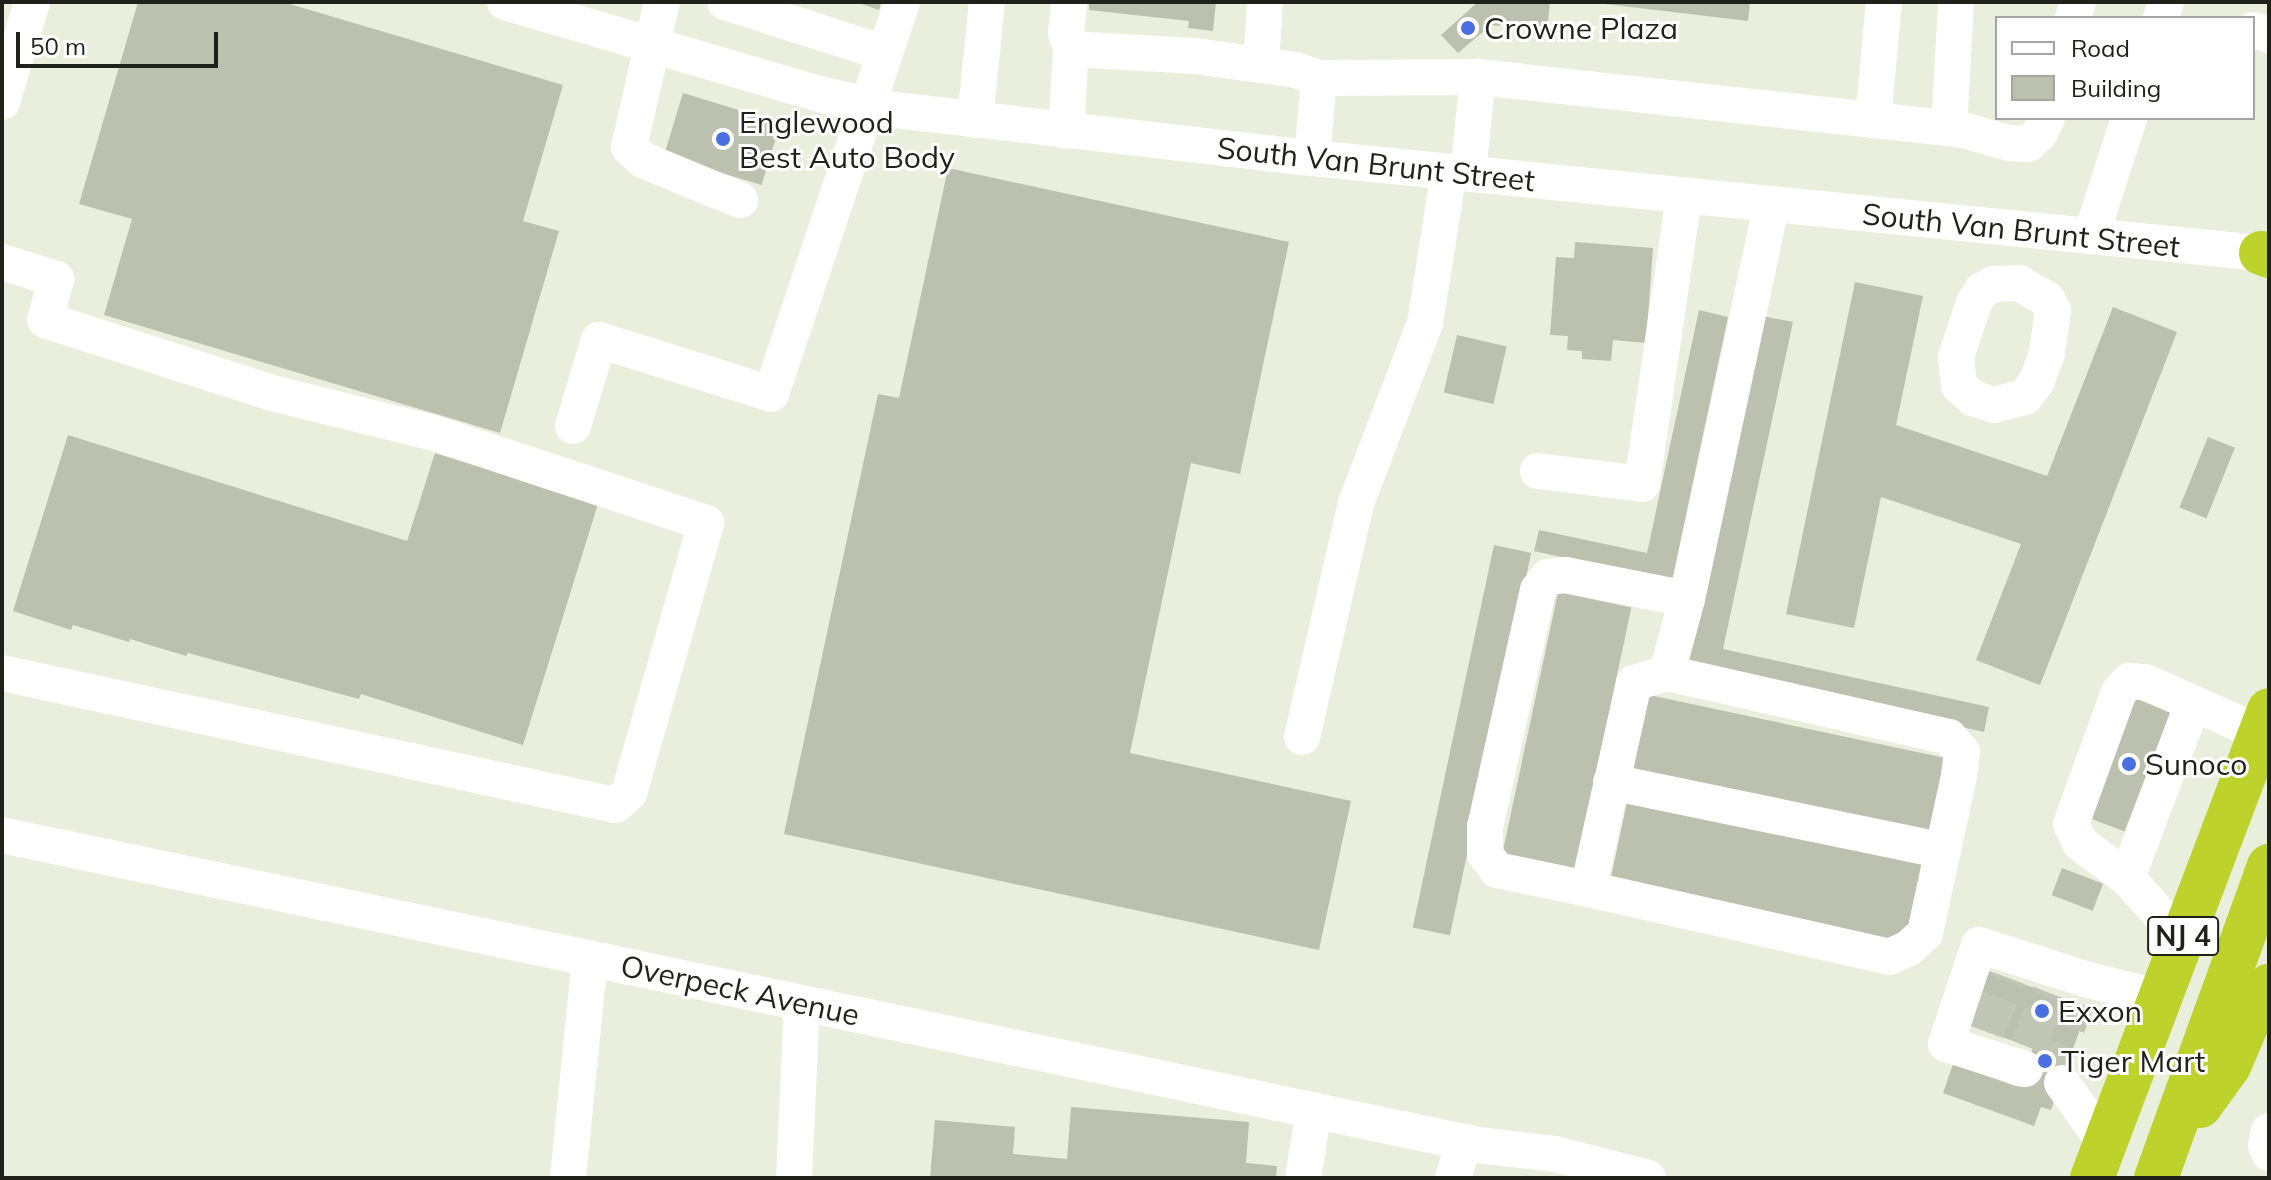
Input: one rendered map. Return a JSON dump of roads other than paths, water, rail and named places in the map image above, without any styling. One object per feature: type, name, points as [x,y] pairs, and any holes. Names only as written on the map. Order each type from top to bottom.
[{"type":"highway","name":"NJ 4","points":[[2098,1161],[2265,721]]},
{"type":"highway","name":"NJ 4","points":[[2159,1171],[2269,866]]},
{"type":"highway","points":[[2159,1171],[2229,1066],[2254,1008],[2269,986]]},
{"type":"street","points":[[2,102],[32,2]]},
{"type":"street","name":"South Van Brunt Street","points":[[505,2],[868,105],[1312,158],[2266,254]]},
{"type":"street","points":[[662,2],[629,147],[643,160],[740,200]]},
{"type":"street","points":[[725,2],[885,53]]},
{"type":"street","points":[[573,426],[599,340],[771,394],[902,2]]},
{"type":"street","points":[[975,120],[987,2]]},
{"type":"street","points":[[1066,131],[1071,49],[1066,33],[1069,2]]},
{"type":"street","points":[[1261,65],[1265,2]]},
{"type":"street","points":[[1873,120],[1884,2]]},
{"type":"street","points":[[1949,128],[1956,2]]},
{"type":"street","points":[[1071,49],[1195,56],[1296,70],[1319,78],[1478,77],[1949,128],[2028,144],[2040,133],[2046,120]]},
{"type":"street","points":[[1302,737],[1356,503],[1425,323],[1478,77]]},
{"type":"street","points":[[1312,158],[1319,78]]},
{"type":"street","points":[[2091,236],[2128,120]]},
{"type":"street","points":[[1538,471],[1642,484],[1684,195]]},
{"type":"street","points":[[1667,673],[1687,599],[1772,204]]},
{"type":"street","points":[[2019,283],[2027,230]]},
{"type":"street","points":[[2,262],[56,279],[45,320],[272,393],[434,433],[706,523],[629,793],[615,805],[2,673]]},
{"type":"street","points":[[1588,889],[1634,683],[1667,673],[1949,737],[1962,752],[1925,933],[1909,948],[1889,957],[1497,870],[1485,854],[1485,827],[1538,590],[1548,577],[1566,575],[1687,599]]},
{"type":"street","points":[[2182,939],[2127,878],[2080,843],[2071,824],[2119,692],[2129,681],[2145,682],[2193,703],[2265,721]]},
{"type":"street","points":[[2127,878],[2193,703]]},
{"type":"street","points":[[1611,782],[1943,851]]},
{"type":"street","name":"Overpeck Avenue","points":[[2,835],[1471,1143],[1555,1154],[1648,1178]]},
{"type":"street","points":[[2007,1053],[1946,1044],[1979,945],[2044,978],[2160,998]]},
{"type":"street","points":[[568,1178],[590,958]]},
{"type":"street","points":[[794,1178],[802,1003]]},
{"type":"street","points":[[2062,1083],[2098,1161]]},
{"type":"street","points":[[1303,1178],[1314,1110]]},
{"type":"street","points":[[2269,1131],[2266,1145],[2269,1153]]},
{"type":"street","points":[[1453,1178],[1471,1143]]},
{"type":"tunnel","points":[[1987,1032],[2007,978]]},
{"type":"tunnel","points":[[2028,1047],[2050,993]]},
{"type":"tunnel","points":[[2048,1077],[2076,1003]]},
{"type":"place","name":"Crowne Plaza","points":[[1468,28]]},
{"type":"place","name":"Englewood Best Auto Body","points":[[723,139]]},
{"type":"place","name":"Sunoco","points":[[2129,764]]},
{"type":"place","name":"Exxon","points":[[2042,1011]]},
{"type":"place","name":"Tiger Mart","points":[[2045,1061]]}]
